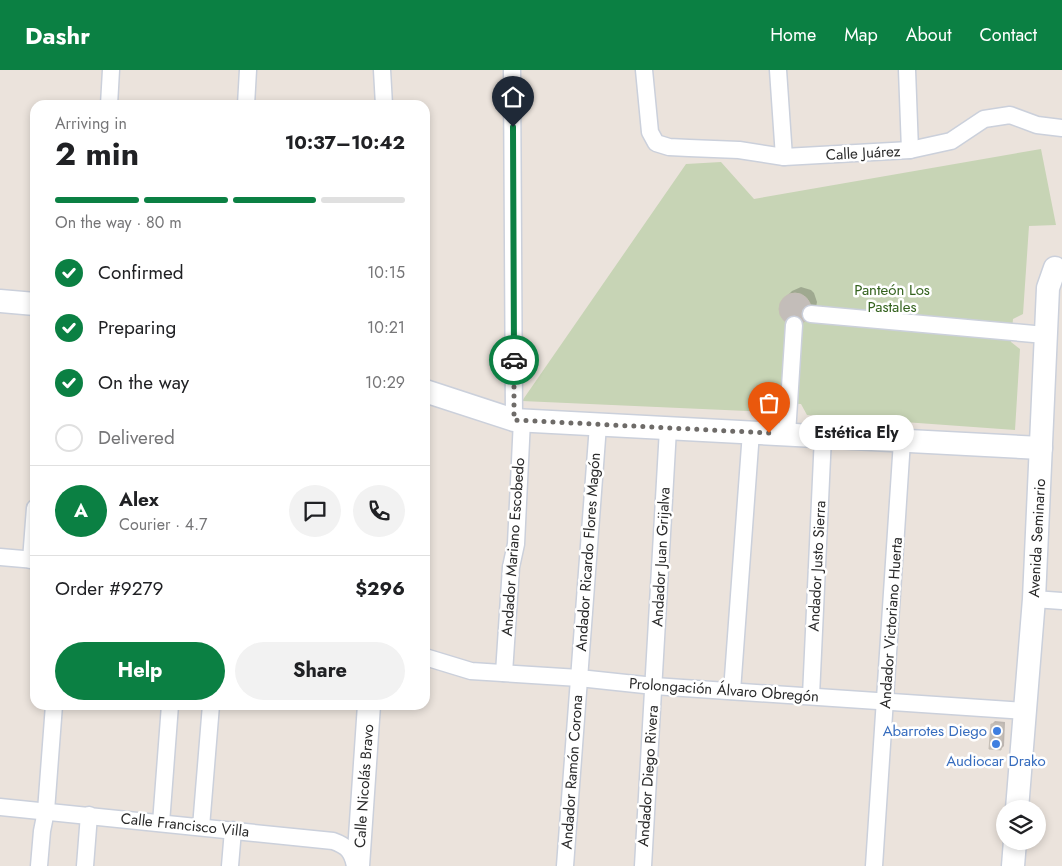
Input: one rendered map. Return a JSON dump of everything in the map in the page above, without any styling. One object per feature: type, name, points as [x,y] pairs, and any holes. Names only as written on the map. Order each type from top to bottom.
[{"type":"street","points":[[110,100],[111,70]]},
{"type":"street","points":[[246,100],[248,70]]},
{"type":"street","points":[[382,70],[384,100]]},
{"type":"street","name":"Andador Mariano Escobedo","points":[[504,673],[511,567],[516,544],[518,420],[512,70]]},
{"type":"street","name":"Calle Juárez","points":[[644,70],[650,132],[656,143],[669,147],[739,150],[784,157],[910,150],[951,141],[984,119],[1010,115],[1038,125],[1062,128]]},
{"type":"street","points":[[778,70],[784,157]]},
{"type":"street","points":[[907,70],[910,150]]},
{"type":"street","name":"Avenida Seminario","points":[[1018,800],[1034,599],[1048,288],[1059,266]]},
{"type":"street","points":[[0,301],[30,304]]},
{"type":"street","points":[[811,314],[1045,335]]},
{"type":"street","points":[[787,434],[794,326]]},
{"type":"street","points":[[430,393],[518,420],[1041,448]]},
{"type":"street","name":"Andador Ricardo Flores Magón","points":[[579,678],[598,425]]},
{"type":"street","name":"Andador Juan Grijalva","points":[[654,686],[668,429]]},
{"type":"street","points":[[732,691],[751,432]]},
{"type":"street","name":"Andador Justo Sierra","points":[[811,696],[823,436]]},
{"type":"street","name":"Andador Victoriano Huerta","points":[[874,866],[902,441]]},
{"type":"street","points":[[0,557],[30,560]]},
{"type":"street","points":[[1034,599],[1062,601]]},
{"type":"street","name":"Prolongación Álvaro Obregón","points":[[430,659],[471,671],[579,678],[654,686],[1025,711]]},
{"type":"street","name":"Andador Ramón Corona","points":[[565,866],[579,678]]},
{"type":"street","name":"Andador Diego Rivera","points":[[643,866],[654,686]]},
{"type":"street","points":[[39,866],[42,830],[46,811],[54,710]]},
{"type":"street","points":[[161,823],[170,710]]},
{"type":"street","points":[[201,827],[210,710]]},
{"type":"street","name":"Calle Nicolás Bravo","points":[[357,866],[369,710]]},
{"type":"street","name":"Calle Francisco Villa","points":[[0,807],[333,841],[345,845],[357,866]]},
{"type":"street","points":[[85,866],[89,815]]},
{"type":"street","points":[[230,866],[233,830]]},
{"type":"street","points":[[1013,866],[1014,850]]},
{"type":"green space","name":"Panteón Los Pastales","points":[[1041,149],[1056,225],[1029,226],[1023,314],[1013,319],[1011,342],[1020,349],[1015,430],[807,415],[801,404],[775,403],[770,412],[522,401],[686,164],[721,162],[754,199]]},
{"type":"building","points":[[795,293],[801,294],[806,298],[810,303],[810,315],[806,320],[801,324],[795,325],[789,324],[784,320],[780,315],[779,309],[780,303],[784,298],[789,294]]},
{"type":"building","name":"Abarrotes Diego","points":[[991,724],[1003,724],[1002,738],[990,737]]},
{"type":"building","name":"Audiocar Drako","points":[[990,737],[1002,738],[1001,750],[989,749]]},
{"type":"way so far","points":[[514,360],[514,420],[769,433]]},
{"type":"place","name":"Estética Ely","points":[[769,433]]},
{"type":"place","name":"Abarrotes Diego","points":[[997,731]]},
{"type":"place","name":"Audiocar Drako","points":[[996,744]]},
{"type":"route","points":[[513,127],[514,360]]}]
